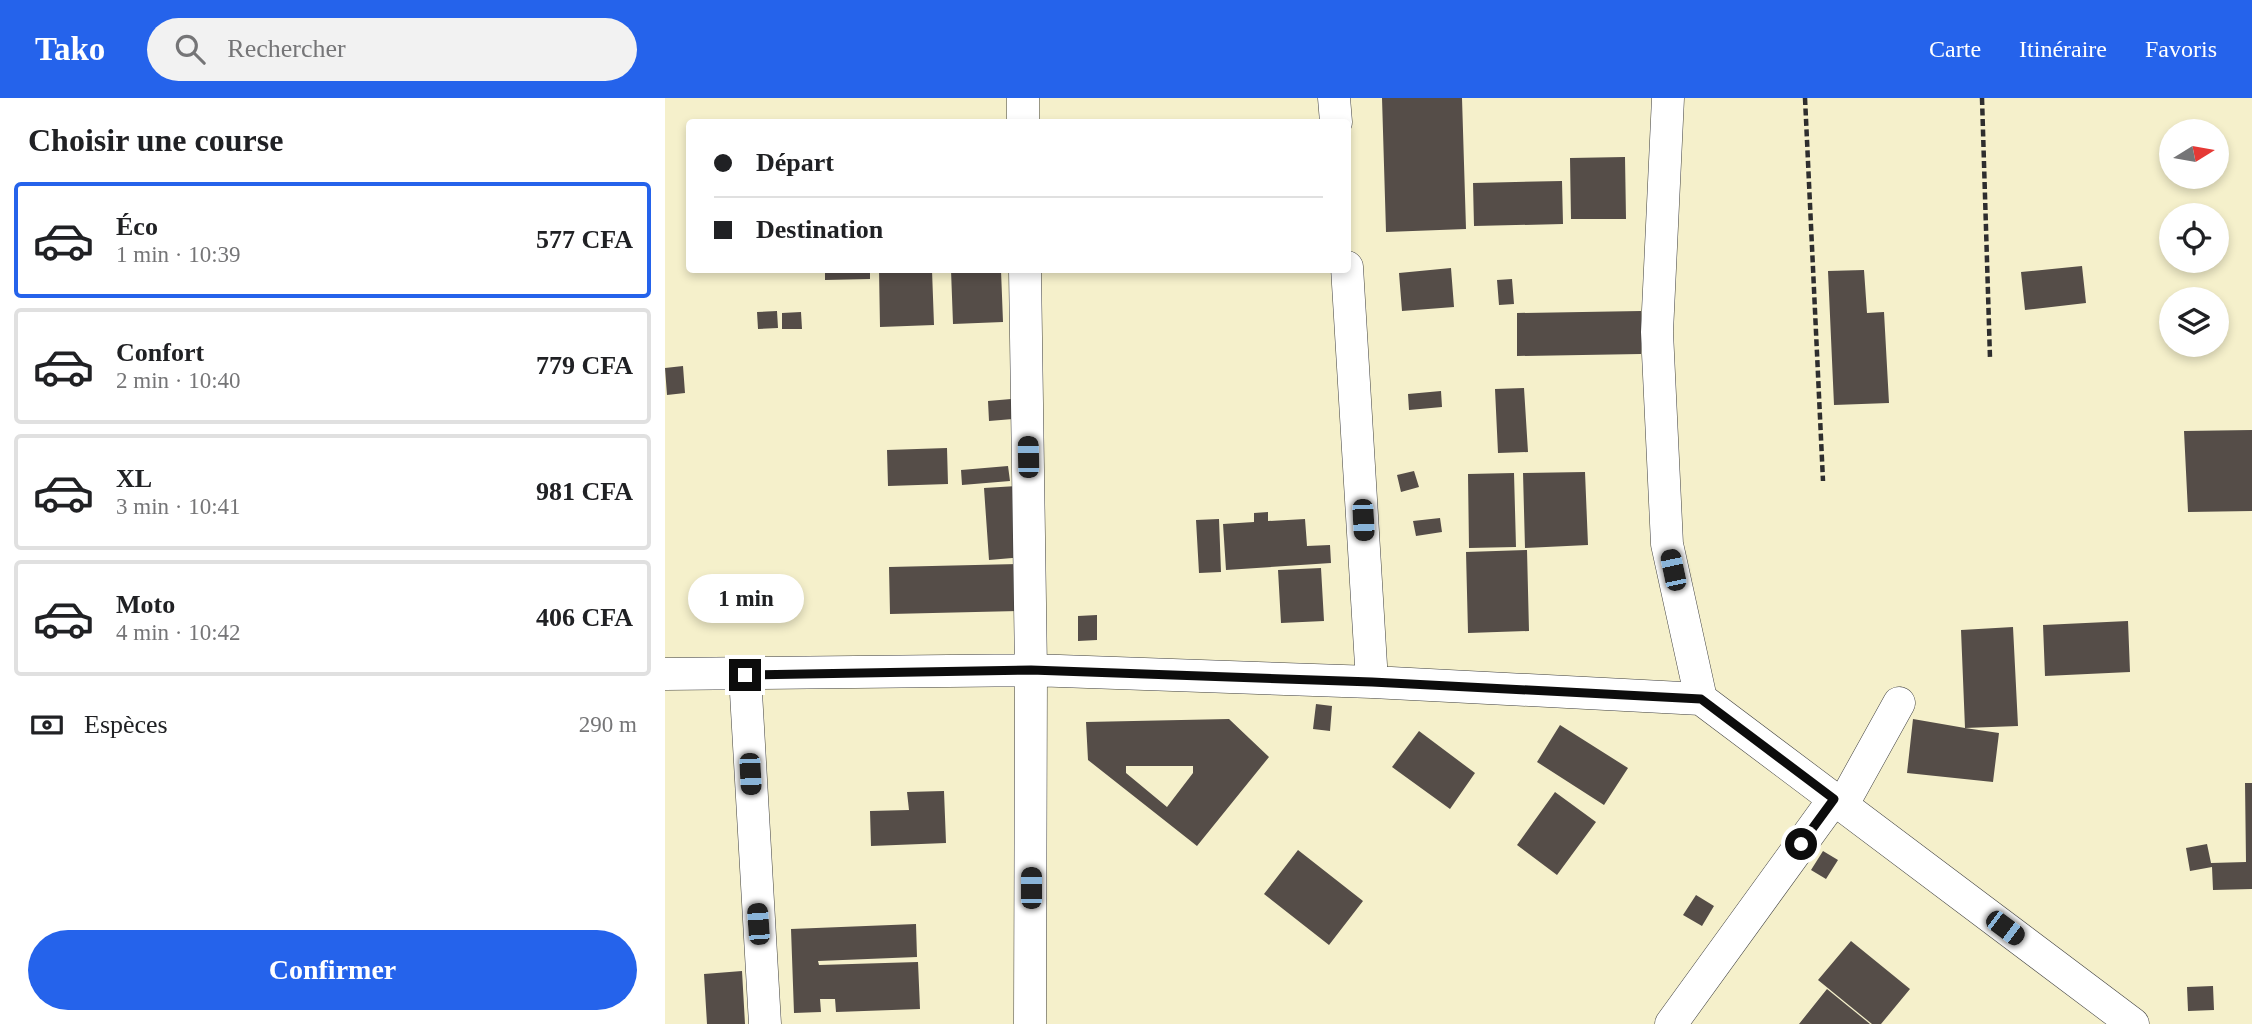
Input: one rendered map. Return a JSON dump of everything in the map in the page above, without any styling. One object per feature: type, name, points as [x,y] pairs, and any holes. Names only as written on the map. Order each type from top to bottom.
[{"type":"street","points":[[1023,98],[1023,119]]},
{"type":"street","points":[[1334,98],[1336,119]]},
{"type":"street","points":[[1668,98],[1657,332],[1667,544],[1701,699]]},
{"type":"street","points":[[1025,273],[1031,670],[1030,1024]]},
{"type":"street","points":[[1347,273],[1372,682]]},
{"type":"street","points":[[665,674],[1031,670],[1372,682],[1701,699],[2133,1024]]},
{"type":"street","points":[[745,675],[765,1024]]},
{"type":"street","points":[[1834,799],[1843,804],[1899,703]]},
{"type":"street","points":[[1671,1024],[1834,799]]},
{"type":"path","points":[[1805,98],[1823,481]]},
{"type":"path","points":[[1982,98],[1990,358]]},
{"type":"shaded area","points":[[665,98],[2252,98],[2252,1024],[665,1024]]},
{"type":"building","points":[[1382,98],[1462,98],[1466,229],[1386,232]]},
{"type":"building","points":[[1625,157],[1626,219],[1571,219],[1570,158]]},
{"type":"building","points":[[1562,181],[1563,224],[1474,226],[1473,183]]},
{"type":"building","points":[[2082,266],[2086,303],[2025,310],[2021,272]]},
{"type":"building","points":[[1451,268],[1454,307],[1402,311],[1399,273]]},
{"type":"building","points":[[1864,270],[1867,313],[1884,312],[1889,403],[1834,405],[1828,271]]},
{"type":"building","points":[[825,273],[870,273],[870,279],[825,280]]},
{"type":"building","points":[[879,273],[932,273],[934,325],[880,327]]},
{"type":"building","points":[[951,273],[1001,273],[1003,322],[953,324]]},
{"type":"building","points":[[1512,279],[1514,304],[1499,305],[1497,280]]},
{"type":"building","points":[[777,311],[778,328],[758,329],[757,312]]},
{"type":"building","points":[[1641,311],[1641,354],[1517,356],[1517,313]]},
{"type":"building","points":[[801,312],[802,329],[782,329],[782,313]]},
{"type":"building","points":[[683,366],[685,393],[667,395],[665,368]]},
{"type":"building","points":[[1524,388],[1528,452],[1498,453],[1495,389]]},
{"type":"building","points":[[1441,391],[1442,407],[1409,410],[1408,394]]},
{"type":"building","points":[[1011,399],[1013,419],[989,421],[988,401]]},
{"type":"building","points":[[2252,430],[2252,511],[2188,512],[2184,431]]},
{"type":"building","points":[[947,448],[948,484],[888,486],[887,450]]},
{"type":"building","points":[[1008,466],[1010,481],[962,485],[961,470]]},
{"type":"building","points":[[1414,471],[1419,487],[1401,492],[1397,475]]},
{"type":"building","points":[[1585,472],[1588,545],[1525,548],[1523,473]]},
{"type":"building","points":[[1514,473],[1516,547],[1469,548],[1468,474]]},
{"type":"building","points":[[1017,486],[1023,557],[989,560],[984,488]]},
{"type":"building","points":[[1268,512],[1268,521],[1305,519],[1307,546],[1330,545],[1331,563],[1226,570],[1223,524],[1254,522],[1254,513]]},
{"type":"building","points":[[1440,518],[1442,532],[1416,536],[1413,521]]},
{"type":"building","points":[[1219,519],[1221,572],[1199,573],[1196,520]]},
{"type":"building","points":[[1527,550],[1529,631],[1468,633],[1466,552]]},
{"type":"building","points":[[1021,564],[1022,611],[890,614],[889,567]]},
{"type":"building","points":[[1321,568],[1324,621],[1281,623],[1278,570]]},
{"type":"building","points":[[1097,615],[1097,640],[1078,641],[1078,616]]},
{"type":"building","points":[[2128,621],[2130,672],[2045,676],[2043,625]]},
{"type":"building","points":[[2013,627],[2018,726],[1965,728],[1961,630]]},
{"type":"building","points":[[1316,704],[1332,706],[1330,731],[1313,729]]},
{"type":"building","points":[[1229,719],[1269,757],[1197,846],[1088,760],[1086,722]],"holes":[[[1126,766],[1193,766],[1193,773],[1167,807],[1126,773]]]},
{"type":"building","points":[[1913,719],[1999,733],[1993,782],[1907,773]]},
{"type":"building","points":[[1560,725],[1628,768],[1604,805],[1537,762]]},
{"type":"building","points":[[1419,731],[1475,773],[1450,809],[1392,767]]},
{"type":"building","points":[[2245,783],[2252,783],[2252,889],[2213,890],[2212,867],[2190,871],[2186,848],[2207,844],[2211,863],[2246,862]]},
{"type":"building","points":[[944,791],[946,843],[871,846],[870,811],[909,810],[907,792]]},
{"type":"building","points":[[1555,792],[1596,822],[1557,875],[1517,845]]},
{"type":"building","points":[[1298,850],[1363,901],[1329,945],[1264,894]]},
{"type":"building","points":[[1823,851],[1838,860],[1826,879],[1811,870]]},
{"type":"building","points":[[1696,895],[1714,906],[1702,926],[1683,915]]},
{"type":"building","points":[[916,924],[917,957],[818,961],[819,965],[918,962],[920,1009],[836,1012],[835,999],[820,999],[821,1012],[794,1013],[791,929]]},
{"type":"building","points":[[1851,941],[1910,989],[1881,1024],[1872,1024],[1818,980]]},
{"type":"building","points":[[742,971],[745,1024],[707,1024],[704,974]]},
{"type":"building","points":[[2213,986],[2214,1010],[2188,1011],[2187,987]]},
{"type":"building","points":[[1827,989],[1870,1024],[1799,1024]]},
{"type":"route","points":[[745,675],[1031,670],[1372,682],[1701,699],[1834,799],[1801,844]]}]
